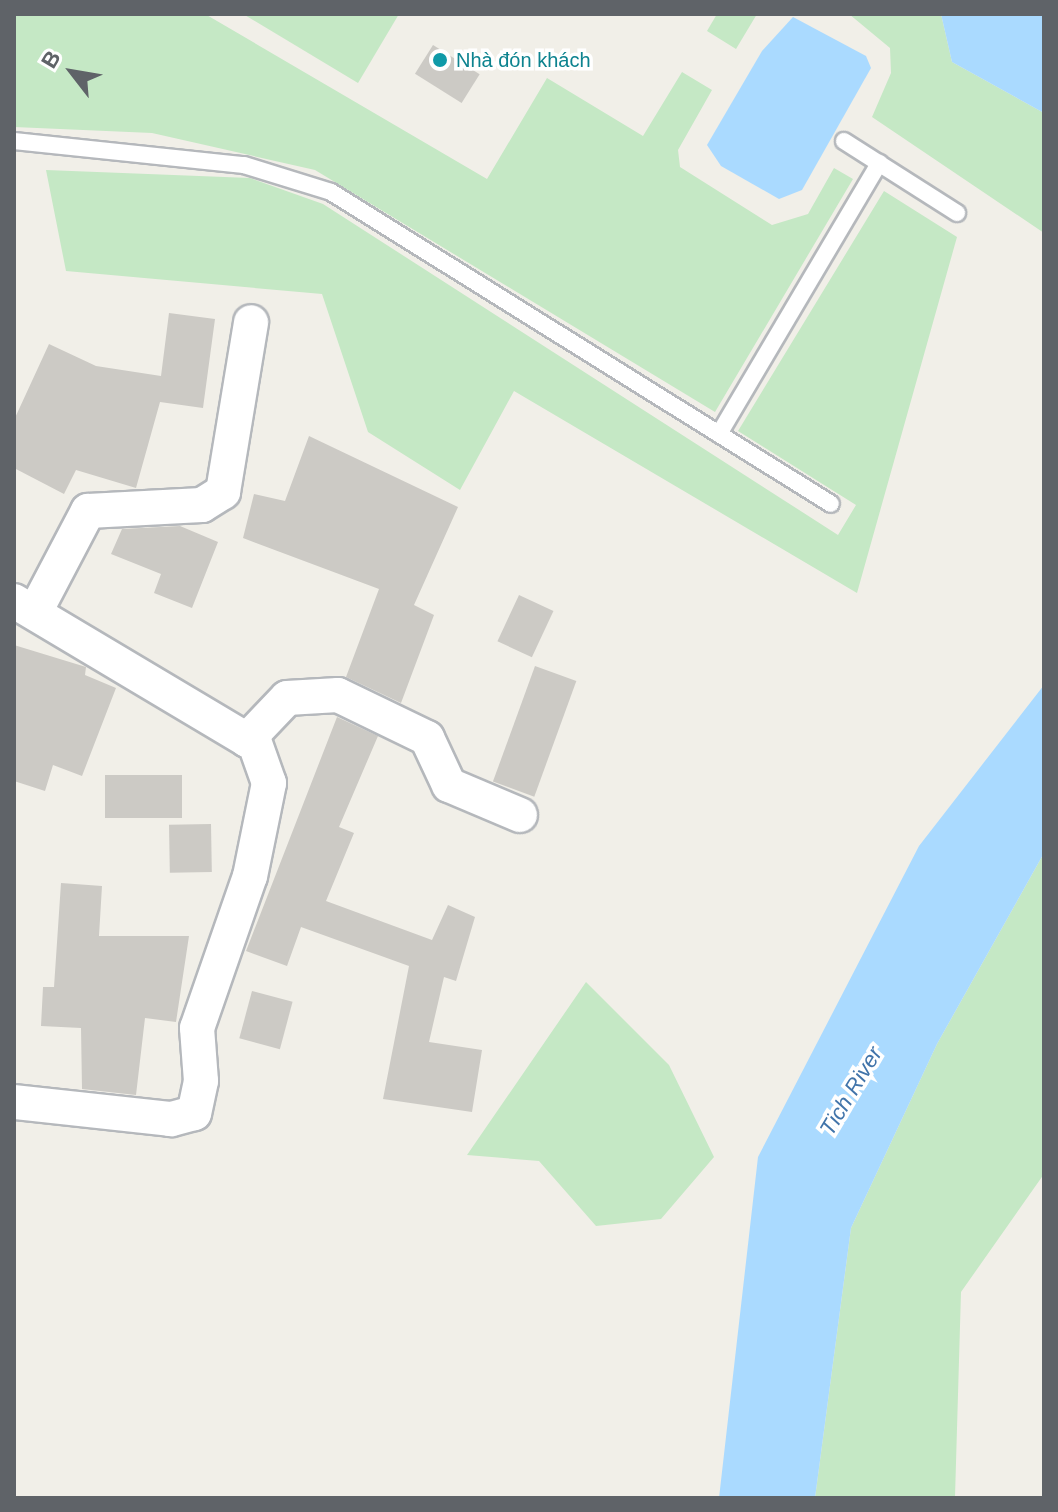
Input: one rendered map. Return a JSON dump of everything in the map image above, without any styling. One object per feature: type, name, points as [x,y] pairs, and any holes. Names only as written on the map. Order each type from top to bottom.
[{"type":"street","points":[[247,740],[25,605],[88,511],[202,505],[223,492],[251,322]]},
{"type":"street","points":[[247,740],[287,698],[338,695],[427,738],[449,785],[520,815]]},
{"type":"street","points":[[14,1102],[156,1118],[194,1113],[201,1081],[197,1028],[263,825],[269,783],[264,757],[252,735],[247,740]]},
{"type":"lane","points":[[14,141],[244,165],[331,192],[831,504]]},
{"type":"lane","points":[[844,141],[957,213]]},
{"type":"lane","points":[[719,434],[879,163]]},
{"type":"green space","points":[[14,14],[205,14],[487,179],[547,78],[643,136],[682,72],[712,90],[678,150],[680,167],[772,225],[808,214],[834,168],[853,179],[715,412],[315,170],[152,133],[14,127]]},
{"type":"green space","points":[[243,14],[399,14],[358,83]]},
{"type":"green space","points":[[717,14],[757,14],[736,49],[707,31]]},
{"type":"green space","points":[[849,14],[941,14],[952,62],[1044,113],[1044,233],[872,117],[891,73],[890,48]]},
{"type":"green space","points":[[46,170],[250,178],[323,204],[838,535],[856,505],[738,431],[884,191],[957,237],[857,593],[514,391],[460,490],[368,432],[322,294],[66,271]]},
{"type":"green space","points":[[1044,853],[1044,1174],[961,1292],[955,1497],[815,1498],[851,1228],[937,1044]]},
{"type":"green space","points":[[586,982],[669,1065],[714,1157],[661,1219],[596,1226],[539,1161],[467,1155]]},
{"type":"water","points":[[941,14],[1044,14],[1044,113],[952,62]]},
{"type":"water","points":[[793,17],[866,56],[871,68],[802,190],[779,199],[721,166],[707,145],[762,51]]},
{"type":"water","name":"Tich River","points":[[1044,685],[1044,853],[937,1044],[851,1228],[815,1498],[719,1498],[758,1157],[919,846]]},
{"type":"building","name":"Nhà đón khách","points":[[433,45],[480,74],[462,103],[415,74]]},
{"type":"building","points":[[169,313],[215,319],[203,408],[160,402],[136,488],[76,470],[64,494],[14,468],[14,420],[49,344],[96,366],[161,376]]},
{"type":"building","points":[[309,436],[458,507],[414,605],[434,615],[401,703],[346,677],[379,589],[243,538],[254,494],[285,501]]},
{"type":"building","points":[[180,526],[218,542],[192,608],[154,593],[161,574],[111,554],[122,529]]},
{"type":"building","points":[[519,595],[553,611],[532,657],[497,641]]},
{"type":"building","points":[[14,645],[86,667],[85,675],[116,688],[82,776],[53,765],[45,791],[14,781]]},
{"type":"building","points":[[535,666],[576,681],[534,797],[493,782]]},
{"type":"building","points":[[337,717],[378,736],[339,827],[354,833],[326,901],[432,940],[448,905],[475,917],[456,981],[444,977],[429,1042],[482,1050],[472,1112],[383,1099],[409,966],[301,927],[287,966],[246,951]]},
{"type":"building","points":[[105,775],[182,775],[182,818],[105,818]]},
{"type":"building","points":[[211,824],[212,872],[170,873],[169,825]]},
{"type":"building","points":[[61,883],[102,886],[99,936],[189,936],[176,1022],[145,1018],[136,1095],[82,1089],[81,1028],[41,1026],[43,987],[54,987]]},
{"type":"building","points":[[252,991],[293,1002],[280,1049],[239,1038]]},
{"type":"place","name":"Nhà đón khách","points":[[440,60]]}]
